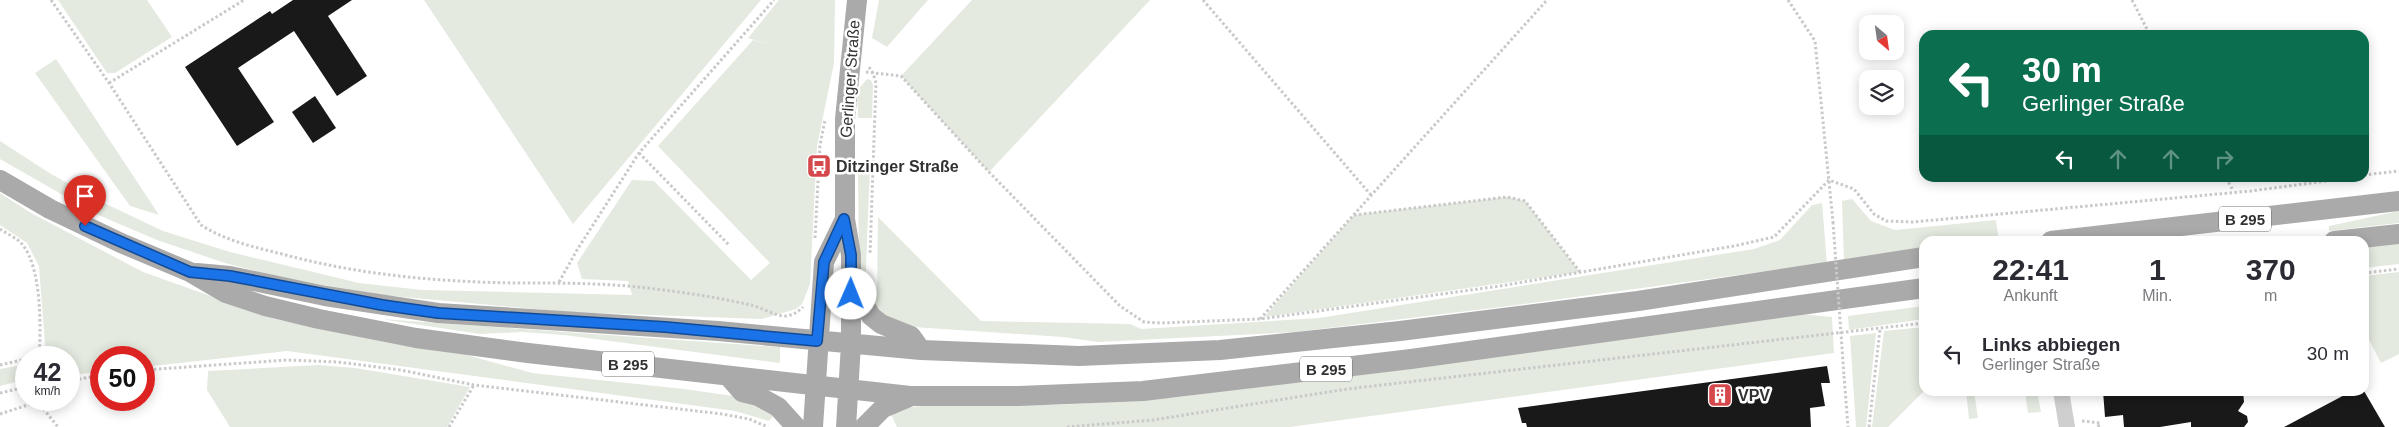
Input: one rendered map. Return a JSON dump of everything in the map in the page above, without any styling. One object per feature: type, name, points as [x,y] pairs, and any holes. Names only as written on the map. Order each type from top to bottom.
[{"type":"main road","name":"Gerlinger Straße","points":[[846,427],[851,344],[851,255],[844,219],[844,119],[857,66],[857,0]]},
{"type":"main road","name":"B 295","points":[[0,180],[67,218],[190,272],[226,293],[265,306],[416,338],[816,387],[910,396],[1019,396],[1143,391],[1410,359],[1919,289]]},
{"type":"main road","name":"B 295","points":[[2094,236],[2399,201]]},
{"type":"main road","name":"Gerlinger Straße","points":[[813,427],[817,341],[824,262],[844,219]]},
{"type":"main road","points":[[2369,237],[2399,234]]},
{"type":"main road","name":"B 295","points":[[190,272],[230,276],[325,296],[438,313],[674,328],[921,350],[1079,356],[1220,350],[1400,331],[1628,302],[1919,258]]},
{"type":"main road","points":[[851,281],[871,316],[887,327],[911,336],[921,350]]},
{"type":"main road","points":[[728,376],[742,392],[758,396],[778,408],[796,427]]},
{"type":"main road","points":[[864,427],[883,408],[910,396]]},
{"type":"street","points":[[2063,396],[2074,424]]},
{"type":"path","points":[[51,0],[109,83],[201,225],[216,234],[293,257],[396,276],[519,283],[559,282],[628,286],[736,302],[761,307],[785,317],[796,313],[806,303]]},
{"type":"path","points":[[109,83],[244,0]]},
{"type":"path","points":[[559,282],[577,250],[639,153],[774,0]]},
{"type":"path","points":[[1203,0],[1371,195]]},
{"type":"path","points":[[1260,319],[1547,0]]},
{"type":"path","points":[[1788,0],[1815,41],[1827,145],[1848,427]]},
{"type":"path","points":[[2132,0],[2147,30]]},
{"type":"path","points":[[857,66],[873,73],[901,76],[989,172],[1120,306],[1135,318],[1144,322],[1260,319],[1428,297],[1774,237],[1829,180]]},
{"type":"path","points":[[857,66],[873,73],[876,83],[870,255]]},
{"type":"path","points":[[814,248],[820,145],[826,114]]},
{"type":"path","points":[[639,153],[729,245]]},
{"type":"path","points":[[2369,174],[2399,171]]},
{"type":"path","points":[[1829,180],[1854,189],[1874,214],[1886,221],[1913,222],[2233,190],[2251,190],[2316,182]]},
{"type":"path","points":[[2228,182],[2233,190]]},
{"type":"path","points":[[1354,215],[1498,198],[1525,201],[1580,272]]},
{"type":"path","points":[[0,229],[22,244],[30,257],[35,273],[39,346]]},
{"type":"path","points":[[2369,272],[2399,269]]},
{"type":"path","points":[[1067,427],[1153,420],[1347,389],[1919,324]]},
{"type":"path","points":[[1869,427],[1880,328]]},
{"type":"path","points":[[155,369],[244,362],[297,360],[338,362],[400,370],[474,385],[722,414],[749,419],[768,427]]},
{"type":"path","points":[[0,365],[15,362]]},
{"type":"path","points":[[449,427],[474,385]]},
{"type":"path","points":[[0,394],[15,390]]},
{"type":"path","points":[[0,414],[15,409]]},
{"type":"path","points":[[45,411],[58,427]]},
{"type":"path","points":[[2074,424],[2100,423],[2098,427]]},
{"type":"shaded area","points":[[58,0],[147,0],[172,37],[115,73],[107,73]]},
{"type":"shaded area","points":[[424,0],[761,0],[573,224]]},
{"type":"shaded area","points":[[779,0],[835,0],[834,63],[817,146],[810,284],[802,304],[796,309],[762,319],[567,312],[360,293],[298,282],[225,263],[157,240],[96,214],[0,159],[0,141],[51,174],[104,203],[163,231],[230,252],[359,283],[422,290],[632,295],[628,281],[582,279],[577,263],[632,180],[654,181],[751,280],[770,263],[658,146],[753,40],[778,47],[748,38]]},
{"type":"shaded area","points":[[879,0],[928,0],[887,47],[872,38]]},
{"type":"shaded area","points":[[972,0],[1150,0],[989,172],[901,76]]},
{"type":"shaded area","points":[[56,59],[159,215],[130,206],[35,73]]},
{"type":"shaded area","points":[[867,79],[871,80],[873,85],[872,118],[858,118],[857,91]]},
{"type":"shaded area","points":[[870,166],[865,291],[859,273],[858,167]]},
{"type":"shaded area","points":[[0,193],[31,213],[143,272],[275,319],[389,343],[467,355],[532,373],[684,389],[747,398],[775,414],[769,421],[735,411],[287,351],[155,366],[155,346],[90,346],[90,373],[80,374],[80,346],[45,346],[39,266],[27,243],[0,225]]},
{"type":"shaded area","points":[[1507,197],[1525,201],[1580,272],[1264,317],[1354,215]]},
{"type":"shaded area","points":[[1852,199],[1871,221],[1895,230],[1996,220],[1998,236],[1919,236],[1919,248],[1844,261],[1842,201]]},
{"type":"shaded area","points":[[1822,203],[1827,263],[1501,307],[1295,332],[1098,342],[1063,337],[913,327],[888,318],[871,302],[877,296],[878,217],[981,321],[1130,324],[1141,329],[1319,318],[1754,249],[1780,240],[1812,205]]},
{"type":"shaded area","points":[[2399,211],[2399,223],[2329,231],[2329,226]]},
{"type":"shaded area","points":[[2399,242],[2399,264],[2369,267],[2369,246]]},
{"type":"shaded area","points":[[2399,272],[2399,354],[2381,363],[2369,340],[2369,275]]},
{"type":"shaded area","points":[[1919,307],[1919,320],[1849,330],[1848,316]]},
{"type":"shaded area","points":[[1791,313],[1832,317],[1834,353],[1290,427],[897,427],[891,414],[906,408],[921,406],[1059,405],[1180,397]]},
{"type":"shaded area","points":[[381,319],[780,347],[780,363],[564,335],[522,332],[480,334]]},
{"type":"shaded area","points":[[1919,328],[1919,396],[1888,427],[1872,427],[1884,331]]},
{"type":"shaded area","points":[[1876,333],[1866,427],[1856,427],[1850,336]]},
{"type":"shaded area","points":[[318,365],[355,368],[470,387],[447,427],[230,427],[207,390],[208,371]]},
{"type":"shaded area","points":[[15,366],[15,382],[0,386],[0,369]]},
{"type":"shaded area","points":[[1967,396],[1975,396],[1978,418],[1969,419]]},
{"type":"shaded area","points":[[2026,396],[2038,396],[2041,412],[2028,413]]},
{"type":"building","points":[[293,0],[352,0],[328,16],[367,76],[337,96],[294,31],[238,68],[274,122],[237,146],[185,67],[270,11],[272,14]]},
{"type":"building","points":[[315,96],[336,128],[313,143],[292,112]]},
{"type":"building","name":"VPV","points":[[1827,366],[1830,383],[1821,383],[1825,406],[1810,408],[1811,427],[1527,427],[1526,423],[1522,423],[1518,408]]},
{"type":"building","points":[[2103,396],[2243,396],[2244,402],[2238,411],[2247,416],[2248,422],[2244,427],[2191,427],[2191,422],[2160,427],[2124,427],[2123,415],[2105,417]]},
{"type":"building","points":[[2343,396],[2367,396],[2385,427],[2284,427]]},
{"type":"place","name":"Ditzinger Straße","points":[[819,166]]},
{"type":"place","name":"VPV","points":[[1720,395]]},
{"type":"route","points":[[85,226],[190,272],[230,276],[293,290],[382,305],[438,313],[665,327],[817,341],[824,262],[844,219],[851,255],[851,294]]}]
